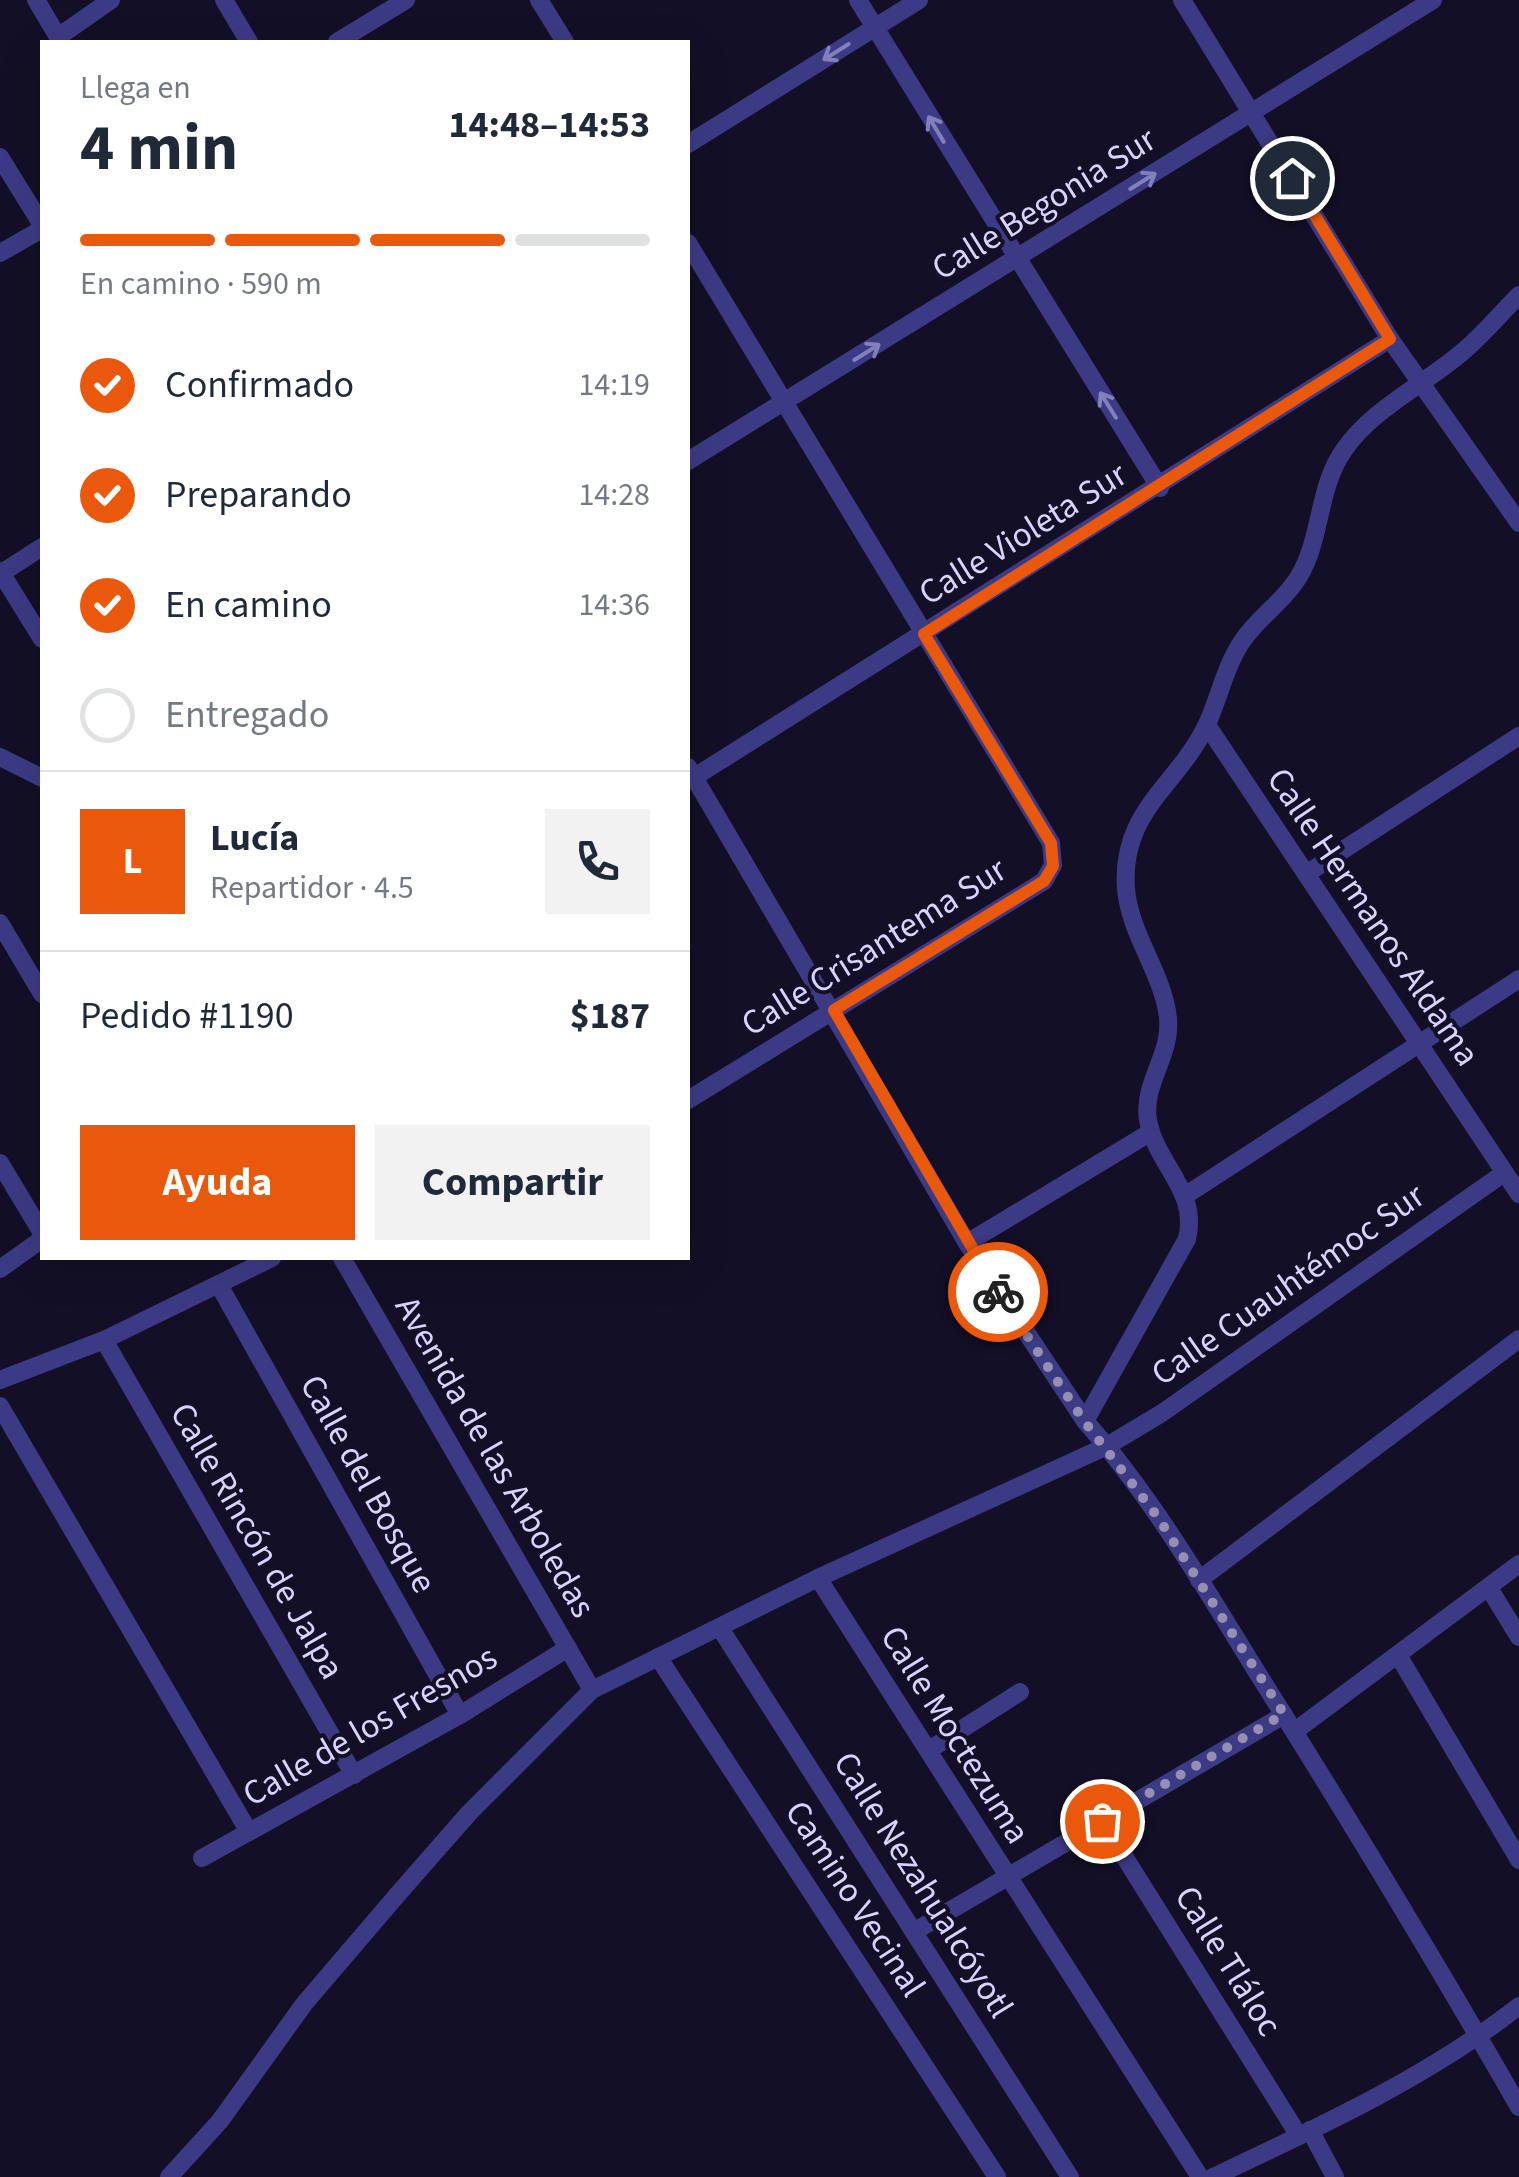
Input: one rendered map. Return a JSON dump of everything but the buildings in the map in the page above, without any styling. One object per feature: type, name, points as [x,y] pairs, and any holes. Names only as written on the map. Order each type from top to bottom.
[{"type":"street","points":[[36,0],[60,40],[111,0]]},
{"type":"street","points":[[224,0],[248,40]]},
{"type":"street","points":[[340,40],[406,0]]},
{"type":"street","points":[[539,0],[564,40]]},
{"type":"street","points":[[858,0],[1160,488]]},
{"type":"street","points":[[690,143],[918,0]]},
{"type":"street","points":[[1182,0],[1390,339],[1518,518]]},
{"type":"street","name":"Calle Begonia Sur","points":[[690,459],[1433,0]]},
{"type":"street","points":[[0,157],[40,224]]},
{"type":"street","points":[[0,254],[40,228]]},
{"type":"street","points":[[690,246],[924,634]]},
{"type":"street","points":[[1084,1421],[1187,1239],[1191,1222],[1186,1195],[1151,1132],[1148,1100],[1168,1040],[1168,1016],[1132,919],[1126,861],[1141,815],[1207,725],[1222,678],[1241,642],[1299,577],[1330,477],[1344,448],[1370,422],[1475,341],[1519,295]]},
{"type":"street","name":"Calle Violeta Sur","points":[[690,775],[1160,488],[1390,339]]},
{"type":"street","points":[[40,549],[0,573],[40,635]]},
{"type":"street","name":"Calle Crisantema Sur","points":[[690,1099],[1044,881],[1053,866],[1051,843],[924,634]]},
{"type":"street","name":"Calle Hermanos Aldama","points":[[1207,725],[1519,1194]]},
{"type":"street","points":[[1306,874],[1519,736]]},
{"type":"street","points":[[0,758],[40,777]]},
{"type":"street","points":[[690,775],[834,1010],[968,1242],[1084,1421],[1107,1446],[1199,1580],[1296,1732],[1519,2107]]},
{"type":"street","points":[[0,922],[40,991]]},
{"type":"street","points":[[1186,1195],[1519,979]]},
{"type":"street","points":[[968,1242],[1151,1132]]},
{"type":"street","points":[[0,1163],[40,1233]]},
{"type":"street","name":"Calle Cuauhtémoc Sur","points":[[169,2177],[220,2121],[304,2004],[398,1894],[469,1813],[592,1690],[818,1578],[1107,1446],[1162,1413],[1504,1173]]},
{"type":"street","points":[[0,1269],[40,1238]]},
{"type":"street","points":[[0,1380],[104,1340],[268,1260]]},
{"type":"street","name":"Avenida de las Arboledas","points":[[343,1260],[592,1690]]},
{"type":"street","name":"Calle del Bosque","points":[[219,1286],[460,1715]]},
{"type":"street","points":[[1199,1580],[1519,1339]]},
{"type":"street","name":"Calle Rincón de Jalpa","points":[[104,1340],[354,1775]]},
{"type":"street","points":[[0,1406],[249,1832]]},
{"type":"street","points":[[1296,1732],[1519,1564]]},
{"type":"street","name":"Calle Moctezuma","points":[[818,1578],[929,1750],[1004,1877],[1200,2177]]},
{"type":"street","points":[[1489,1588],[1519,1637]]},
{"type":"street","name":"Calle Nezahualcóyotl","points":[[720,1628],[1070,2177]]},
{"type":"street","name":"Calle de los Fresnos","points":[[202,1858],[460,1715],[568,1648]]},
{"type":"street","points":[[1398,1656],[1519,1860]]},
{"type":"street","name":"Camino Vecinal","points":[[658,1658],[997,2177]]},
{"type":"street","points":[[929,1750],[1020,1692]]},
{"type":"street","points":[[915,1931],[1284,1714]]},
{"type":"street","name":"Calle Tláloc","points":[[1102,1821],[1336,2177]]},
{"type":"street","points":[[1213,2177],[1305,2133],[1479,2037],[1519,2006]]},
{"type":"way so far","points":[[998,1292],[1084,1421],[1107,1446],[1157,1516],[1284,1714],[1102,1821]]},
{"type":"route","points":[[998,1292],[834,1010],[1044,881],[1053,866],[1051,843],[924,634],[1390,339],[1292,178]]}]
